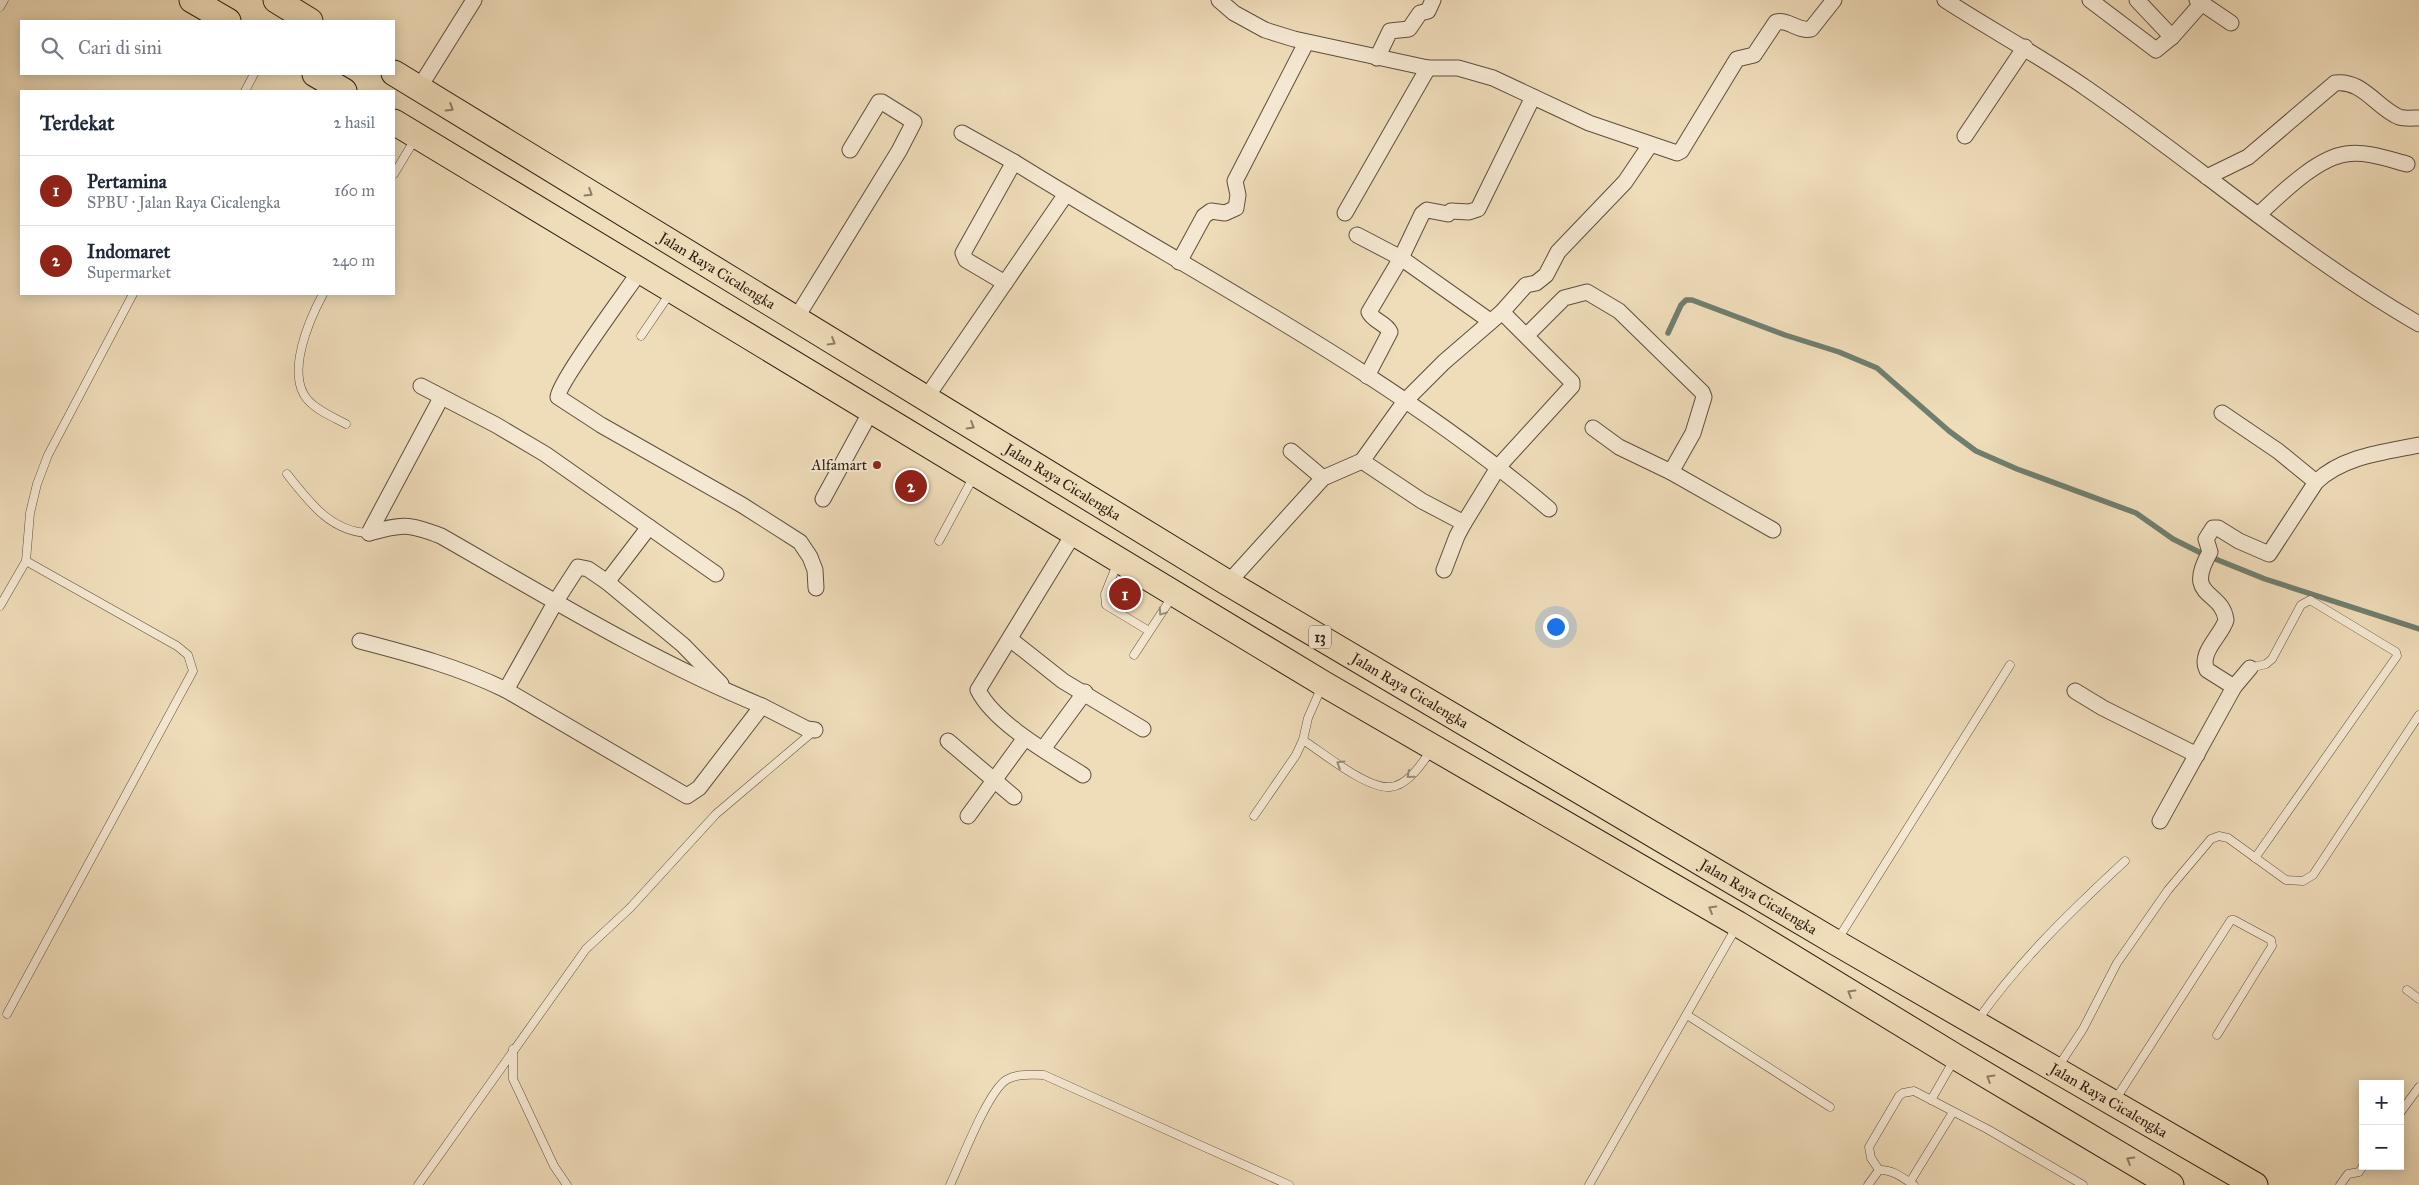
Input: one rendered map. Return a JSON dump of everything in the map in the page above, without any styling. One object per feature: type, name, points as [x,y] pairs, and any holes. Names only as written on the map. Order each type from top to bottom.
[{"type":"highway","points":[[192,0],[226,20]]},
{"type":"highway","points":[[276,0],[308,20]]},
{"type":"highway","name":"Jalan Raya Cicalengka","points":[[395,74],[795,320],[1228,583],[1835,942],[2255,1185]]},
{"type":"highway","points":[[317,75],[342,90]]},
{"type":"highway","points":[[395,123],[1432,749],[1738,924],[1956,1058],[2172,1185]]},
{"type":"street","points":[[419,88],[474,0]]},
{"type":"street","points":[[1219,0],[1234,13],[1265,30],[1306,43],[1377,58],[1428,68],[1458,68],[1493,78],[1571,116],[1677,153],[1681,151],[1737,59],[1754,54],[1776,22],[1782,21],[1806,30],[1812,29],[1834,0]]},
{"type":"street","points":[[1377,58],[1390,31],[1409,29],[1420,14],[1428,11],[1433,0]]},
{"type":"street","points":[[1945,0],[1967,6],[2087,88],[2258,215],[2379,301],[2419,324]]},
{"type":"street","points":[[2090,0],[2155,50],[2159,50],[2172,37],[2200,2],[2231,23]]},
{"type":"street","points":[[2136,0],[2172,37]]},
{"type":"street","points":[[1179,262],[1204,216],[1211,211],[1225,214],[1236,208],[1238,195],[1235,182],[1306,43]]},
{"type":"street","points":[[1965,136],[2025,47]]},
{"type":"street","points":[[1345,213],[1428,68]]},
{"type":"street","points":[[2207,178],[2248,157],[2335,83],[2349,84],[2364,91],[2399,117],[2419,118]]},
{"type":"street","points":[[1367,376],[1390,332],[1388,327],[1371,316],[1369,312],[1426,210],[1448,214],[1451,211],[1469,212],[1478,209],[1533,97]]},
{"type":"street","points":[[795,320],[899,151],[914,122],[879,102],[850,150]]},
{"type":"street","points":[[962,134],[1014,162],[1367,376],[1499,466],[1549,509]]},
{"type":"street","points":[[1228,583],[1323,478],[1362,461],[1405,401],[1444,362],[1496,317],[1526,285],[1536,284],[1546,275],[1558,252],[1626,182],[1650,145]]},
{"type":"street","points":[[2258,215],[2310,170],[2346,154],[2373,156],[2407,164]]},
{"type":"street","points":[[1005,283],[966,260],[964,253],[1014,162]]},
{"type":"street","points":[[926,398],[1066,194]]},
{"type":"street","points":[[1357,235],[1400,258],[1527,335],[1572,382],[1572,386],[1499,466],[1457,536],[1444,570]]},
{"type":"street","points":[[640,271],[569,374],[561,387],[558,397],[601,425],[742,505],[800,542],[810,557],[815,570],[816,588]]},
{"type":"street","points":[[1527,335],[1564,298],[1587,292],[1619,311],[1651,340],[1702,392],[1704,397],[1694,433],[1671,472]]},
{"type":"street","points":[[422,386],[441,398],[496,425],[545,454],[716,574]]},
{"type":"street","points":[[369,534],[441,398]]},
{"type":"street","points":[[823,499],[871,411]]},
{"type":"street","points":[[2222,413],[2278,451],[2316,482]]},
{"type":"street","points":[[1593,428],[1619,447],[1671,472],[1773,530]]},
{"type":"street","points":[[2234,686],[2207,670],[2205,666],[2206,657],[2226,620],[2223,612],[2203,588],[2200,574],[2207,557],[2206,541],[2210,532],[2216,527],[2263,554],[2269,554],[2316,482],[2330,470],[2348,462],[2419,445]]},
{"type":"street","points":[[1291,451],[1323,478]]},
{"type":"street","points":[[1362,461],[1415,497],[1464,523]]},
{"type":"street","points":[[369,534],[400,525],[424,529],[441,536],[636,647],[729,693],[762,706],[807,730],[816,730]]},
{"type":"street","points":[[607,582],[649,527]]},
{"type":"street","points":[[1074,533],[978,690],[986,703],[1025,738],[1083,775]]},
{"type":"street","points":[[506,690],[578,567],[588,568],[607,582],[683,645],[729,693]]},
{"type":"street","points":[[1010,639],[1063,681],[1085,692],[1143,729]]},
{"type":"street","points":[[360,641],[442,664],[506,690],[687,796],[699,788],[762,706]]},
{"type":"street","points":[[2160,821],[2234,686],[2250,668]]},
{"type":"street","points":[[2075,691],[2103,708],[2197,755]]},
{"type":"street","points":[[1043,749],[1085,692]]},
{"type":"street","points":[[968,816],[1025,738]]},
{"type":"street","points":[[948,741],[1014,797]]},
{"type":"lane","points":[[0,7],[4,0]]},
{"type":"lane","points":[[246,90],[253,75]]},
{"type":"lane","points":[[395,172],[417,136]]},
{"type":"lane","points":[[642,336],[672,291]]},
{"type":"lane","points":[[0,606],[26,562],[30,513],[37,484],[48,455],[132,295]]},
{"type":"lane","points":[[323,295],[305,334],[299,361],[298,384],[307,400],[346,424]]},
{"type":"lane","points":[[287,474],[306,497],[329,519],[354,533],[369,534]]},
{"type":"lane","points":[[940,541],[975,474]]},
{"type":"lane","points":[[1118,560],[1105,594],[1106,605],[1149,631]]},
{"type":"lane","points":[[7,1014],[193,671],[192,662],[188,655],[176,646],[26,562]]},
{"type":"lane","points":[[1134,655],[1174,593]]},
{"type":"lane","points":[[2250,668],[2266,664],[2272,659],[2301,605],[2310,600],[2396,652],[2397,656],[2254,858]]},
{"type":"lane","points":[[1835,942],[2010,665]]},
{"type":"lane","points":[[1254,816],[1296,756],[1303,740],[1308,718],[1324,684]]},
{"type":"lane","points":[[2057,1069],[2083,1029],[2117,963],[2168,890],[2211,839],[2219,836],[2228,838],[2286,880],[2303,881],[2313,875],[2419,715]]},
{"type":"lane","points":[[418,1185],[586,949],[630,908],[716,814],[816,730]]},
{"type":"lane","points":[[1303,740],[1360,776],[1378,785],[1390,787],[1400,784],[1419,767],[1432,749]]},
{"type":"lane","points":[[1976,1022],[2002,986],[2061,920],[2125,861]]},
{"type":"lane","points":[[2113,1102],[2231,920],[2234,920],[2271,940],[2272,946],[2217,1035]]},
{"type":"lane","points":[[1589,1185],[1738,924]]},
{"type":"lane","points":[[2407,990],[2419,998]]},
{"type":"lane","points":[[1687,1015],[1830,1107]]},
{"type":"lane","points":[[513,1049],[513,1079],[554,1166],[567,1185]]},
{"type":"lane","points":[[1932,1100],[1956,1058]]},
{"type":"lane","points":[[950,1185],[992,1095],[1006,1081],[1020,1075],[1044,1075],[1289,1185]]},
{"type":"lane","points":[[2404,1108],[2419,1087]]},
{"type":"lane","points":[[1878,1170],[1871,1158],[1869,1147],[1899,1096],[1902,1093],[1914,1091],[2083,1185]]},
{"type":"lane","points":[[1878,1170],[1891,1171],[1912,1184],[1953,1112]]},
{"type":"lane","points":[[1868,1185],[1878,1170]]},
{"type":"lane","points":[[2340,1185],[2348,1174],[2360,1170]]},
{"type":"waterway","points":[[1668,333],[1681,305],[1686,300],[1692,300],[1785,335],[1839,352],[1877,368],[1949,431],[1976,451],[2017,469],[2136,513],[2173,539],[2203,554],[2265,579],[2419,629]]},
{"type":"place","name":"Alfamart","points":[[877,465]]},
{"type":"place","name":"Indomaret","points":[[911,486]]},
{"type":"place","name":"Pertamina","points":[[1125,594]]}]
